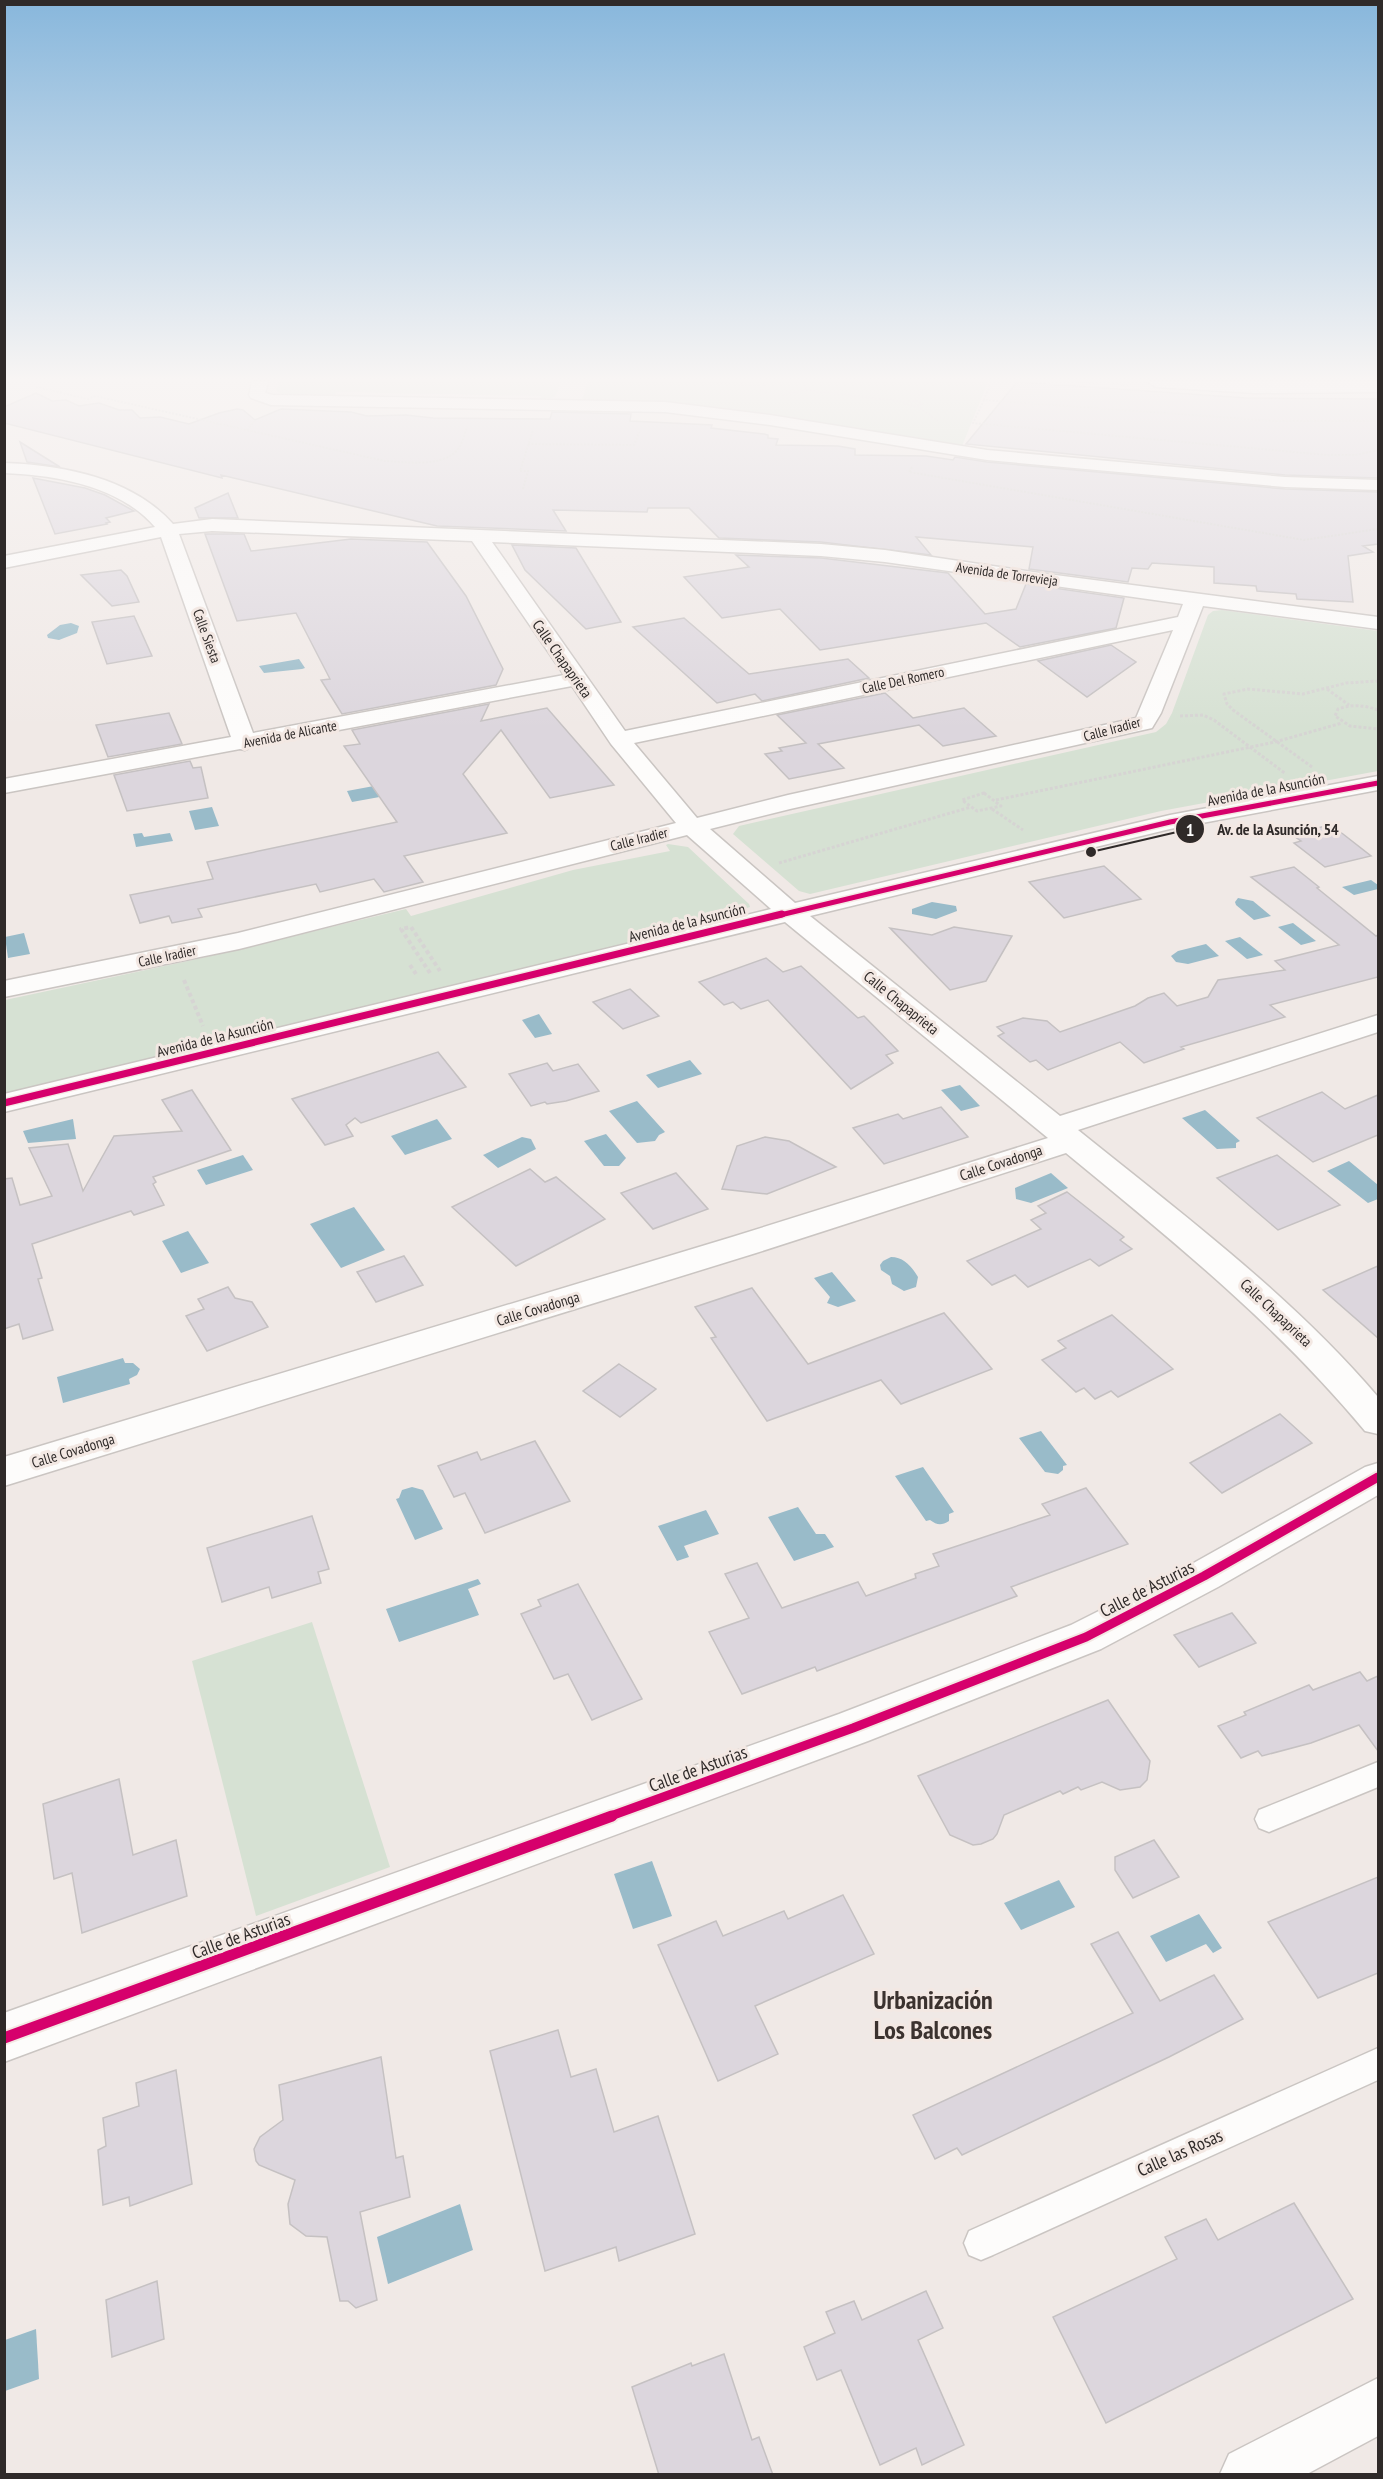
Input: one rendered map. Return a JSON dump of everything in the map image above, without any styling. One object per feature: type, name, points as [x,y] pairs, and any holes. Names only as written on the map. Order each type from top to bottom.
[{"type":"street","points":[[128,498],[156,515],[168,530]]},
{"type":"street","name":"Avenida de Torrevieja","points":[[4,562],[168,530],[212,525],[478,536],[858,553],[1191,610],[1378,623]]},
{"type":"street","name":"Calle Siesta","points":[[168,530],[245,743]]},
{"type":"street","name":"Calle Chapaprieta","points":[[478,536],[619,739],[691,826],[791,913],[1202,1247],[1259,1296],[1316,1350],[1378,1421]]},
{"type":"street","name":"Calle Del Romero","points":[[619,739],[1191,610]]},
{"type":"street","name":"Calle Iradier","points":[[4,989],[239,941],[691,826],[845,789],[1144,723],[1191,610]]},
{"type":"street","name":"Avenida de Alicante","points":[[4,786],[245,743],[576,679]]},
{"type":"street","name":"Avenida de la Asunción","points":[[4,1103],[1170,822],[1378,783]]},
{"type":"street","name":"Calle Covadonga","points":[[4,1472],[688,1263],[1062,1135],[1378,1023]]},
{"type":"street","name":"Calle de Asturias","points":[[4,2038],[853,1728],[1086,1637],[1204,1576],[1378,1477]]},
{"type":"street","points":[[1249,2475],[1378,2406]]},
{"type":"lane","points":[[1269,1819],[1378,1774]]},
{"type":"lane","name":"Calle las Rosas","points":[[981,2243],[1378,2064]]},
{"type":"path","points":[[1058,498],[1304,540],[1378,529]]},
{"type":"path","points":[[1314,768],[1233,710],[1227,704],[1224,694],[1230,691],[1249,690],[1292,694],[1327,690],[1350,682],[1378,681]]},
{"type":"path","points":[[1327,690],[1350,706]]},
{"type":"path","points":[[1378,710],[1366,706],[1350,706],[1336,712],[1335,716],[1342,723],[1359,728],[1378,729]]},
{"type":"path","points":[[1175,716],[1208,717],[1294,780]]},
{"type":"path","points":[[996,800],[1275,742],[1342,723]]},
{"type":"path","points":[[984,793],[996,800],[1001,805],[977,811],[962,799],[984,793]]},
{"type":"path","points":[[776,864],[970,807]]},
{"type":"path","points":[[992,808],[1030,836]]},
{"type":"path","points":[[425,976],[431,975],[401,929],[411,927],[443,976]]},
{"type":"path","points":[[410,965],[418,978]]},
{"type":"path","points":[[182,974],[206,1034]]},
{"type":"green space","points":[[1222,610],[1378,631],[1378,771],[1161,811],[810,894],[799,891],[733,834],[739,826],[1156,732],[1166,724],[1172,713],[1208,615],[1213,611]]},
{"type":"green space","points":[[666,845],[688,847],[750,907],[729,914],[732,918],[5,1094],[5,1000],[202,958],[406,909],[411,916],[573,870],[670,851]]},
{"type":"green space","points":[[312,1622],[390,1867],[256,1916],[192,1661]]},
{"type":"water","points":[[71,623],[79,626],[77,633],[59,640],[48,638],[47,635],[60,625]]},
{"type":"water","points":[[299,659],[305,668],[264,673],[259,666]]},
{"type":"water","points":[[390,783],[396,794],[352,802],[347,791]]},
{"type":"water","points":[[212,807],[219,826],[195,830],[189,811]]},
{"type":"water","points":[[142,833],[144,837],[170,833],[173,841],[136,847],[133,834]]},
{"type":"water","points":[[1371,880],[1378,885],[1378,889],[1354,895],[1342,887]]},
{"type":"water","points":[[1238,898],[1253,901],[1271,916],[1254,920],[1236,905]]},
{"type":"water","points":[[932,902],[956,906],[957,911],[936,919],[912,914],[912,909]]},
{"type":"water","points":[[1293,923],[1316,941],[1301,945],[1278,927]]},
{"type":"water","points":[[24,933],[30,954],[8,958],[5,937]]},
{"type":"water","points":[[1240,937],[1263,955],[1247,959],[1225,941]]},
{"type":"water","points":[[1206,944],[1219,956],[1188,964],[1176,962],[1171,956],[1178,951]]},
{"type":"water","points":[[539,1014],[552,1034],[535,1038],[522,1020]]},
{"type":"water","points":[[690,1060],[702,1074],[658,1088],[646,1075]]},
{"type":"water","points":[[960,1085],[980,1106],[961,1111],[941,1090]]},
{"type":"water","points":[[637,1101],[665,1132],[655,1141],[637,1143],[609,1111]]},
{"type":"water","points":[[1205,1110],[1240,1141],[1236,1143],[1236,1148],[1217,1149],[1182,1118]]},
{"type":"water","points":[[73,1119],[76,1139],[28,1143],[23,1131]]},
{"type":"water","points":[[437,1119],[452,1139],[405,1155],[391,1136]]},
{"type":"water","points":[[606,1134],[626,1158],[619,1166],[604,1166],[584,1141]]},
{"type":"water","points":[[522,1137],[531,1139],[536,1149],[498,1168],[483,1155]]},
{"type":"water","points":[[243,1155],[253,1170],[206,1185],[197,1170]]},
{"type":"water","points":[[1349,1161],[1378,1185],[1378,1199],[1368,1203],[1327,1171]]},
{"type":"water","points":[[1051,1173],[1068,1188],[1031,1203],[1016,1199],[1015,1188]]},
{"type":"water","points":[[354,1207],[385,1250],[341,1268],[310,1224]]},
{"type":"water","points":[[188,1231],[209,1263],[181,1273],[162,1241]]},
{"type":"water","points":[[891,1257],[904,1261],[913,1270],[918,1277],[916,1287],[904,1291],[892,1284],[890,1276],[881,1270],[880,1265]]},
{"type":"water","points":[[832,1272],[856,1301],[838,1307],[827,1303],[830,1297],[814,1278]]},
{"type":"water","points":[[123,1358],[125,1363],[133,1363],[140,1369],[137,1375],[129,1379],[130,1384],[63,1403],[57,1377]]},
{"type":"water","points":[[1041,1431],[1067,1465],[1063,1466],[1063,1470],[1058,1474],[1045,1472],[1019,1438]]},
{"type":"water","points":[[923,1467],[954,1512],[949,1514],[949,1521],[944,1524],[926,1521],[895,1476]]},
{"type":"water","points":[[412,1487],[423,1490],[443,1529],[415,1540],[396,1499],[399,1498],[402,1490]]},
{"type":"water","points":[[798,1507],[816,1534],[825,1534],[834,1547],[794,1561],[768,1517]]},
{"type":"water","points":[[706,1510],[719,1534],[684,1546],[689,1557],[677,1561],[658,1526]]},
{"type":"water","points":[[478,1579],[481,1584],[468,1589],[479,1615],[399,1642],[386,1609]]},
{"type":"water","points":[[652,1861],[672,1916],[633,1929],[614,1874]]},
{"type":"water","points":[[1059,1880],[1075,1907],[1021,1930],[1004,1903]]},
{"type":"water","points":[[1199,1914],[1222,1948],[1213,1953],[1206,1944],[1166,1962],[1150,1936]]},
{"type":"water","points":[[460,2204],[473,2250],[388,2284],[377,2237]]},
{"type":"water","points":[[36,2329],[39,2379],[5,2391],[5,2340]]},
{"type":"building","points":[[41,498],[110,498],[134,511],[106,518],[110,522],[107,524],[55,534]]},
{"type":"building","points":[[218,498],[230,498],[238,518],[199,518],[195,508]]},
{"type":"building","points":[[317,498],[1378,498],[1378,544],[1363,546],[1373,552],[1348,556],[1353,602],[1297,599],[1296,594],[1257,591],[1256,586],[1214,583],[1214,567],[1152,563],[1148,569],[1132,568],[1128,582],[1029,569],[1033,547],[916,537],[931,555],[821,542],[719,538],[689,508],[648,508],[647,512],[553,510],[566,531],[437,526]]},
{"type":"building","points":[[205,534],[244,534],[251,551],[351,539],[427,542],[466,596],[503,669],[496,685],[342,714],[321,680],[330,679],[296,613],[237,621]]},
{"type":"building","points":[[512,545],[576,548],[621,622],[586,629],[525,570]]},
{"type":"building","points":[[736,555],[821,558],[948,573],[985,614],[1016,609],[1026,584],[1124,598],[1116,628],[1020,647],[986,623],[820,650],[780,609],[722,618],[684,577],[749,567]]},
{"type":"building","points":[[121,570],[127,576],[139,602],[112,606],[81,575]]},
{"type":"building","points":[[134,616],[152,656],[107,664],[92,622]]},
{"type":"building","points":[[684,618],[749,674],[848,659],[869,678],[762,701],[755,694],[717,703],[633,627]]},
{"type":"building","points":[[1111,645],[1136,662],[1087,697],[1038,661]]},
{"type":"building","points":[[885,693],[913,718],[964,708],[996,736],[943,746],[919,725],[818,744],[844,768],[789,779],[765,754],[782,751],[779,748],[806,743],[777,715]]},
{"type":"building","points":[[489,704],[481,721],[547,708],[614,785],[550,798],[501,730],[463,774],[507,833],[404,856],[423,882],[384,892],[374,879],[320,892],[316,884],[198,909],[202,917],[172,923],[169,916],[140,923],[130,895],[213,879],[207,862],[397,822],[344,746],[360,744],[352,730]]},
{"type":"building","points":[[169,713],[182,744],[108,757],[96,725]]},
{"type":"building","points":[[190,761],[193,768],[201,767],[208,798],[127,811],[114,775]]},
{"type":"building","points":[[1330,825],[1371,856],[1325,867],[1294,843],[1301,841],[1291,834]]},
{"type":"building","points":[[1104,866],[1141,899],[1064,918],[1029,882]]},
{"type":"building","points":[[1294,867],[1376,936],[1378,935],[1378,977],[1270,1005],[1285,1017],[1181,1047],[1184,1049],[1144,1063],[1120,1042],[1048,1070],[1036,1060],[1030,1062],[998,1036],[1004,1033],[997,1027],[1023,1018],[1047,1021],[1060,1032],[1135,1006],[1148,998],[1164,993],[1177,1006],[1208,997],[1218,980],[1285,970],[1275,961],[1339,945],[1251,877]]},
{"type":"building","points":[[954,927],[1012,936],[986,981],[950,990],[890,928],[932,935]]},
{"type":"building","points":[[766,958],[783,972],[801,966],[858,1018],[864,1016],[898,1051],[886,1055],[893,1063],[851,1089],[768,1000],[741,1009],[733,1002],[724,1005],[699,982]]},
{"type":"building","points":[[630,989],[659,1016],[623,1029],[593,1002]]},
{"type":"building","points":[[438,1052],[466,1087],[361,1123],[355,1118],[346,1125],[353,1136],[325,1145],[292,1099]]},
{"type":"building","points":[[547,1063],[553,1071],[578,1064],[599,1091],[566,1101],[547,1104],[545,1102],[531,1106],[509,1074]]},
{"type":"building","points":[[192,1090],[231,1150],[153,1177],[156,1182],[153,1184],[164,1205],[134,1215],[131,1211],[32,1244],[42,1278],[38,1279],[53,1330],[23,1339],[19,1324],[4,1329],[4,1179],[12,1178],[20,1205],[52,1196],[29,1148],[68,1144],[83,1191],[114,1136],[182,1131],[162,1100]]},
{"type":"building","points":[[1322,1092],[1345,1109],[1378,1095],[1378,1135],[1313,1162],[1257,1118]]},
{"type":"building","points":[[941,1107],[968,1137],[884,1164],[853,1128],[898,1114],[903,1119]]},
{"type":"building","points":[[765,1137],[789,1141],[836,1167],[767,1194],[722,1189],[737,1146]]},
{"type":"building","points":[[1277,1155],[1340,1205],[1278,1230],[1217,1178]]},
{"type":"building","points":[[530,1169],[545,1182],[556,1177],[605,1219],[516,1266],[452,1207]]},
{"type":"building","points":[[676,1173],[708,1209],[653,1229],[621,1193]]},
{"type":"building","points":[[1067,1192],[1124,1237],[1120,1240],[1132,1249],[1099,1266],[1090,1259],[1028,1287],[1015,1275],[992,1285],[967,1261],[1041,1229],[1031,1220],[1046,1213],[1038,1206]]},
{"type":"building","points":[[404,1256],[423,1285],[376,1302],[357,1272]]},
{"type":"building","points":[[1378,1266],[1378,1338],[1323,1290]]},
{"type":"building","points":[[228,1287],[235,1298],[252,1302],[268,1327],[207,1351],[186,1316],[204,1309],[198,1299]]},
{"type":"building","points":[[752,1288],[808,1364],[944,1313],[992,1369],[901,1404],[881,1380],[767,1421],[711,1338],[716,1337],[695,1307]]},
{"type":"building","points":[[1112,1315],[1173,1369],[1118,1397],[1111,1391],[1095,1399],[1084,1388],[1076,1392],[1042,1360],[1066,1348],[1058,1341]]},
{"type":"building","points":[[619,1364],[656,1389],[620,1417],[583,1391]]},
{"type":"building","points":[[1280,1414],[1312,1443],[1222,1493],[1190,1463]]},
{"type":"building","points":[[535,1441],[570,1501],[485,1533],[465,1493],[454,1497],[438,1466],[477,1452],[481,1460]]},
{"type":"building","points":[[1086,1488],[1128,1544],[1011,1587],[1017,1596],[817,1671],[815,1667],[742,1694],[709,1632],[749,1618],[725,1574],[757,1563],[782,1608],[858,1582],[866,1596],[916,1578],[915,1574],[939,1566],[933,1554],[1050,1515],[1042,1504]]},
{"type":"building","points":[[312,1516],[329,1569],[318,1572],[321,1583],[272,1598],[269,1587],[222,1602],[207,1548]]},
{"type":"building","points":[[578,1584],[642,1699],[592,1720],[568,1674],[554,1679],[521,1614],[541,1606],[538,1600]]},
{"type":"building","points":[[1232,1613],[1256,1643],[1199,1667],[1174,1635]]},
{"type":"building","points":[[1360,1672],[1367,1681],[1378,1676],[1378,1751],[1359,1725],[1311,1743],[1262,1756],[1258,1751],[1241,1758],[1218,1726],[1246,1715],[1244,1712],[1309,1685],[1313,1690]]},
{"type":"building","points":[[1108,1700],[1150,1761],[1147,1780],[1140,1787],[1120,1790],[1102,1782],[1081,1790],[1078,1787],[1063,1794],[1060,1791],[1004,1815],[997,1834],[993,1839],[981,1844],[973,1845],[950,1835],[918,1776]]},
{"type":"building","points":[[119,1779],[133,1855],[176,1840],[187,1896],[82,1933],[72,1873],[54,1879],[43,1804]]},
{"type":"building","points":[[1154,1840],[1179,1877],[1133,1898],[1115,1870],[1115,1857]]},
{"type":"building","points":[[1378,1877],[1378,1973],[1318,1998],[1268,1922]]},
{"type":"building","points":[[843,1895],[874,1954],[755,2006],[778,2054],[718,2081],[658,1945],[716,1921],[723,1936],[784,1911],[788,1919]]},
{"type":"building","points":[[1118,1932],[1160,2001],[1214,1975],[1243,2019],[1169,2057],[962,2155],[957,2148],[935,2159],[913,2115],[1133,2013],[1091,1944]]},
{"type":"building","points":[[558,2030],[571,2077],[596,2069],[614,2132],[658,2116],[695,2234],[619,2261],[616,2247],[545,2271],[490,2051]]},
{"type":"building","points":[[381,2057],[396,2158],[403,2156],[410,2197],[360,2212],[377,2300],[356,2308],[348,2301],[340,2301],[327,2237],[306,2236],[290,2224],[288,2204],[295,2180],[259,2165],[254,2149],[260,2137],[283,2120],[279,2085]]},
{"type":"building","points":[[176,2070],[192,2184],[130,2206],[129,2197],[103,2205],[98,2150],[106,2146],[103,2118],[139,2106],[136,2083]]},
{"type":"building","points":[[1294,2203],[1353,2299],[1106,2423],[1053,2317],[1177,2259],[1165,2237],[1206,2219],[1218,2240]]},
{"type":"building","points":[[157,2281],[164,2339],[112,2357],[106,2300]]},
{"type":"building","points":[[926,2291],[943,2328],[918,2340],[964,2445],[922,2465],[916,2448],[880,2465],[841,2370],[817,2380],[804,2347],[835,2333],[826,2312],[854,2301],[862,2320]]},
{"type":"building","points":[[724,2354],[752,2440],[759,2437],[773,2475],[659,2475],[632,2387],[691,2363],[692,2366]]},
{"type":"cycle path","points":[[4,1103],[1048,850],[1170,822],[1378,783]]},
{"type":"cycle path","points":[[4,2038],[853,1728],[1086,1637],[1204,1576],[1378,1477]]},
{"type":"place","name":"Av. de la Asunción, 54","points":[[1091,852]]},
{"type":"district","name":"Urbanización Los Balcones","points":[[933,2014]]}]
